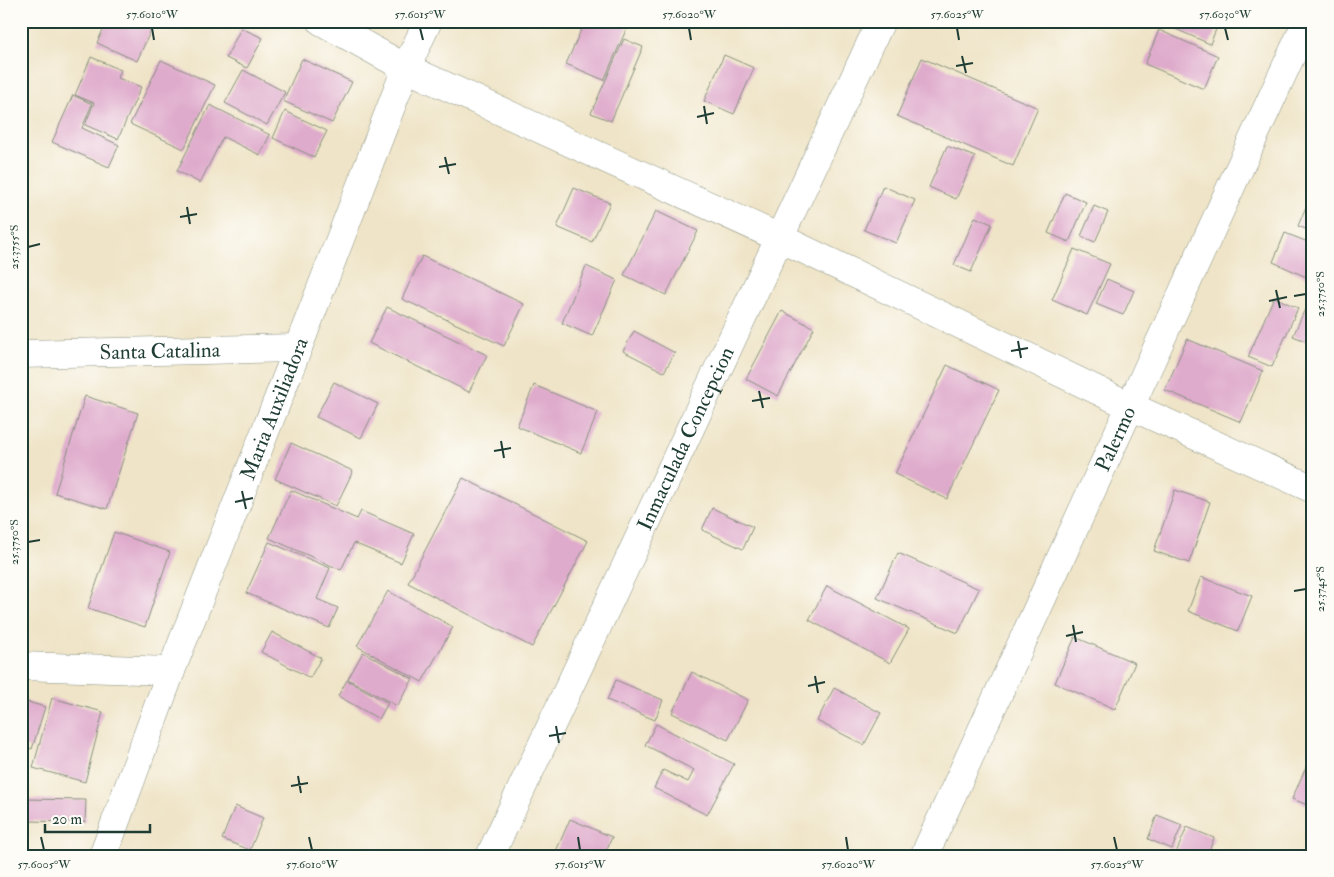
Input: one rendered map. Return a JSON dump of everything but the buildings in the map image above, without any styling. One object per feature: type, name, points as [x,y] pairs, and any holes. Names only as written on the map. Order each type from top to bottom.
[{"type":"street","points":[[321,21],[406,68],[780,238],[1130,406],[1313,489]]},
{"type":"street","name":"Maria Auxiliadora","points":[[103,856],[171,671],[406,68],[428,21]]},
{"type":"street","name":"Inmaculada Concepcion","points":[[490,856],[881,21]]},
{"type":"street","name":"Palermo","points":[[924,856],[1307,21]]},
{"type":"street","name":"Santa Catalina","points":[[21,354],[298,348]]},
{"type":"street","points":[[21,666],[171,671]]}]
